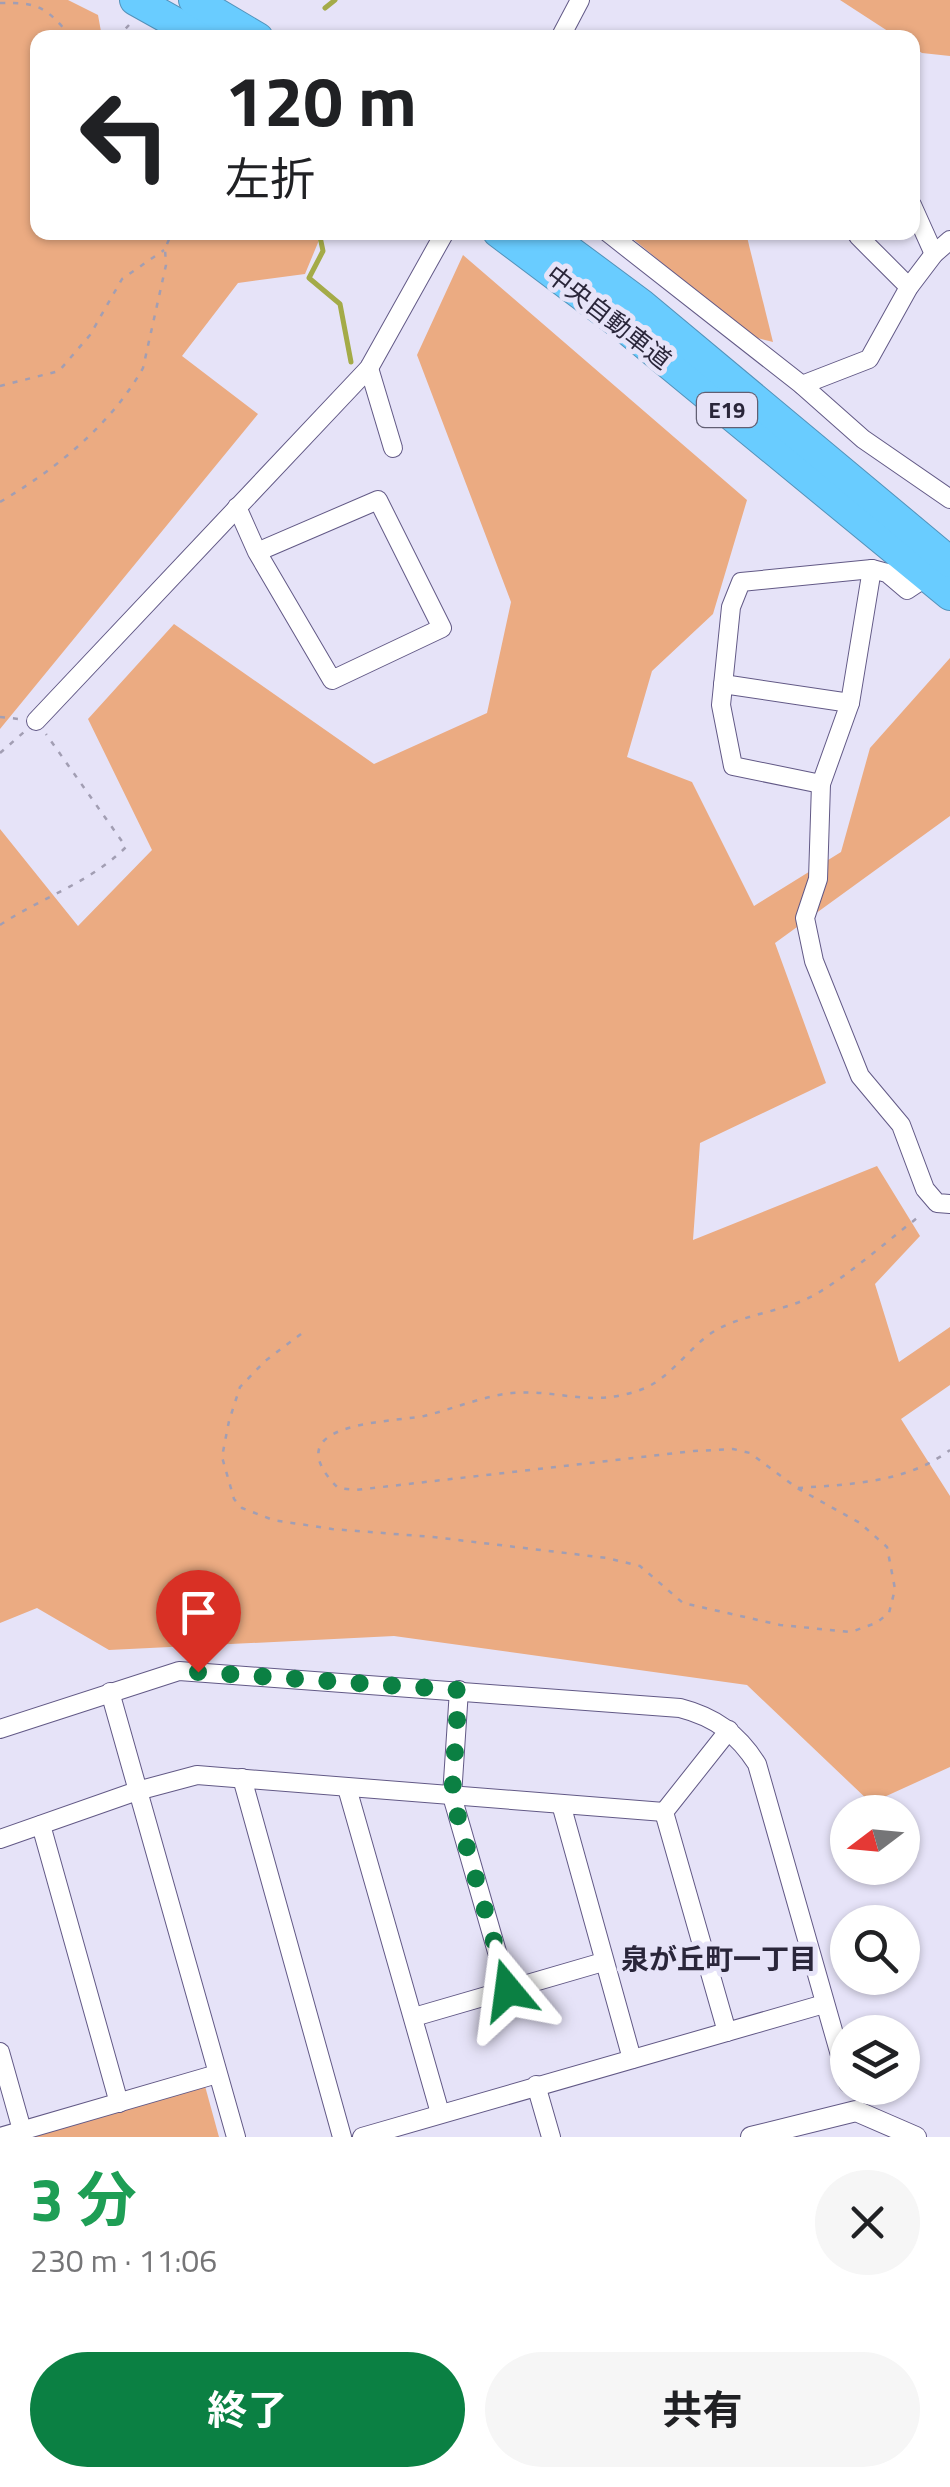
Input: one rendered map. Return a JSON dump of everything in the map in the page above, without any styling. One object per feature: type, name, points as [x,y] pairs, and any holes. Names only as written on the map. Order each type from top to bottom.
[{"type":"highway","points":[[194,0],[245,30]]},
{"type":"highway","points":[[132,13],[180,30]]},
{"type":"highway","name":"中央自動車道","points":[[509,240],[623,326],[950,596]]},
{"type":"highway","name":"中央自動車道","points":[[555,240],[641,304],[950,562]]},
{"type":"street","points":[[564,30],[580,0]]},
{"type":"street","points":[[920,218],[934,254]]},
{"type":"street","points":[[36,722],[370,368],[441,240]]},
{"type":"street","points":[[617,240],[863,439],[950,499]]},
{"type":"street","points":[[862,240],[910,287]]},
{"type":"street","points":[[802,386],[869,359],[910,287],[934,254],[950,240]]},
{"type":"street","points":[[370,368],[393,448]]},
{"type":"street","points":[[237,507],[257,552],[332,680],[442,628],[378,500],[257,552]]},
{"type":"street","points":[[822,784],[733,766],[721,705],[730,607],[741,582],[872,569],[887,573],[907,590],[920,582]]},
{"type":"street","points":[[872,569],[850,703],[822,784],[818,878],[805,918],[814,960],[860,1076],[900,1125],[925,1190],[944,1204]]},
{"type":"street","points":[[723,684],[850,703]]},
{"type":"street","points":[[0,1729],[179,1671],[680,1708],[716,1721],[746,1747],[757,1764],[830,2024]]},
{"type":"street","points":[[459,1690],[452,1796],[508,1990]]},
{"type":"street","points":[[110,1692],[236,2137]]},
{"type":"street","points":[[664,1812],[728,1730]]},
{"type":"street","points":[[0,1839],[137,1791],[196,1775],[664,1812]]},
{"type":"street","points":[[242,1778],[342,2137]]},
{"type":"street","points":[[347,1788],[440,2113]]},
{"type":"street","points":[[561,1804],[632,2058]]},
{"type":"street","points":[[664,1812],[727,2032]]},
{"type":"street","points":[[41,1825],[119,2103]]},
{"type":"street","points":[[414,2018],[603,1962]]},
{"type":"street","points":[[362,2137],[824,2004]]},
{"type":"street","points":[[0,2052],[22,2130]]},
{"type":"street","points":[[0,2137],[218,2074]]},
{"type":"street","points":[[536,2085],[551,2137]]},
{"type":"street","points":[[854,2105],[856,2110]]},
{"type":"street","points":[[751,2137],[856,2110],[916,2137]]},
{"type":"path","points":[[0,3],[31,3],[66,30]]},
{"type":"path","points":[[0,502],[49,473],[76,449],[135,382],[143,368],[169,240]]},
{"type":"path","points":[[0,386],[58,371],[90,335],[122,279],[166,249]]},
{"type":"path","points":[[0,752],[36,722],[126,847],[109,865],[0,925]]},
{"type":"path","points":[[301,1334],[240,1387],[228,1421],[222,1457],[234,1499],[242,1508],[273,1520],[607,1558],[640,1566],[683,1603],[780,1625],[851,1632],[876,1623],[889,1613],[895,1589],[887,1547],[860,1523],[797,1488],[750,1453],[694,1451],[356,1490],[338,1488],[322,1472],[319,1455],[326,1438],[366,1422],[419,1416],[513,1393],[599,1400],[643,1390],[716,1330],[816,1295],[944,1204]]},
{"type":"path","points":[[797,1488],[868,1484],[929,1466],[950,1450]]},
{"type":"shaded area","points":[[0,0],[68,0],[98,15],[101,30],[30,30],[30,240],[319,240],[305,274],[238,283],[182,356],[258,414],[0,729]]},
{"type":"shaded area","points":[[840,0],[950,0],[950,56],[920,52],[920,30],[886,30]]},
{"type":"shaded area","points":[[634,240],[748,240],[773,342],[750,336]]},
{"type":"shaded area","points":[[463,255],[747,500],[713,614],[652,671],[627,757],[692,782],[754,906],[841,852],[870,748],[950,658],[950,816],[775,943],[826,1083],[700,1143],[693,1240],[877,1166],[920,1236],[875,1284],[899,1362],[950,1327],[950,1385],[901,1419],[950,1496],[950,1767],[889,1795],[863,1795],[747,1685],[394,1636],[109,1650],[37,1608],[0,1623],[0,829],[78,926],[152,850],[88,719],[174,624],[374,764],[487,713],[511,602],[417,355]]},
{"type":"shaded area","points":[[205,2086],[219,2137],[32,2137]]},
{"type":"waterway","points":[[325,8],[335,0]]},
{"type":"waterway","points":[[321,240],[323,251],[309,278],[340,304],[351,362]]},
{"type":"district","name":"泉が丘町一丁目","points":[[719,1958]]},
{"type":"route","points":[[198,1672],[459,1690],[452,1796],[508,1990]]}]
